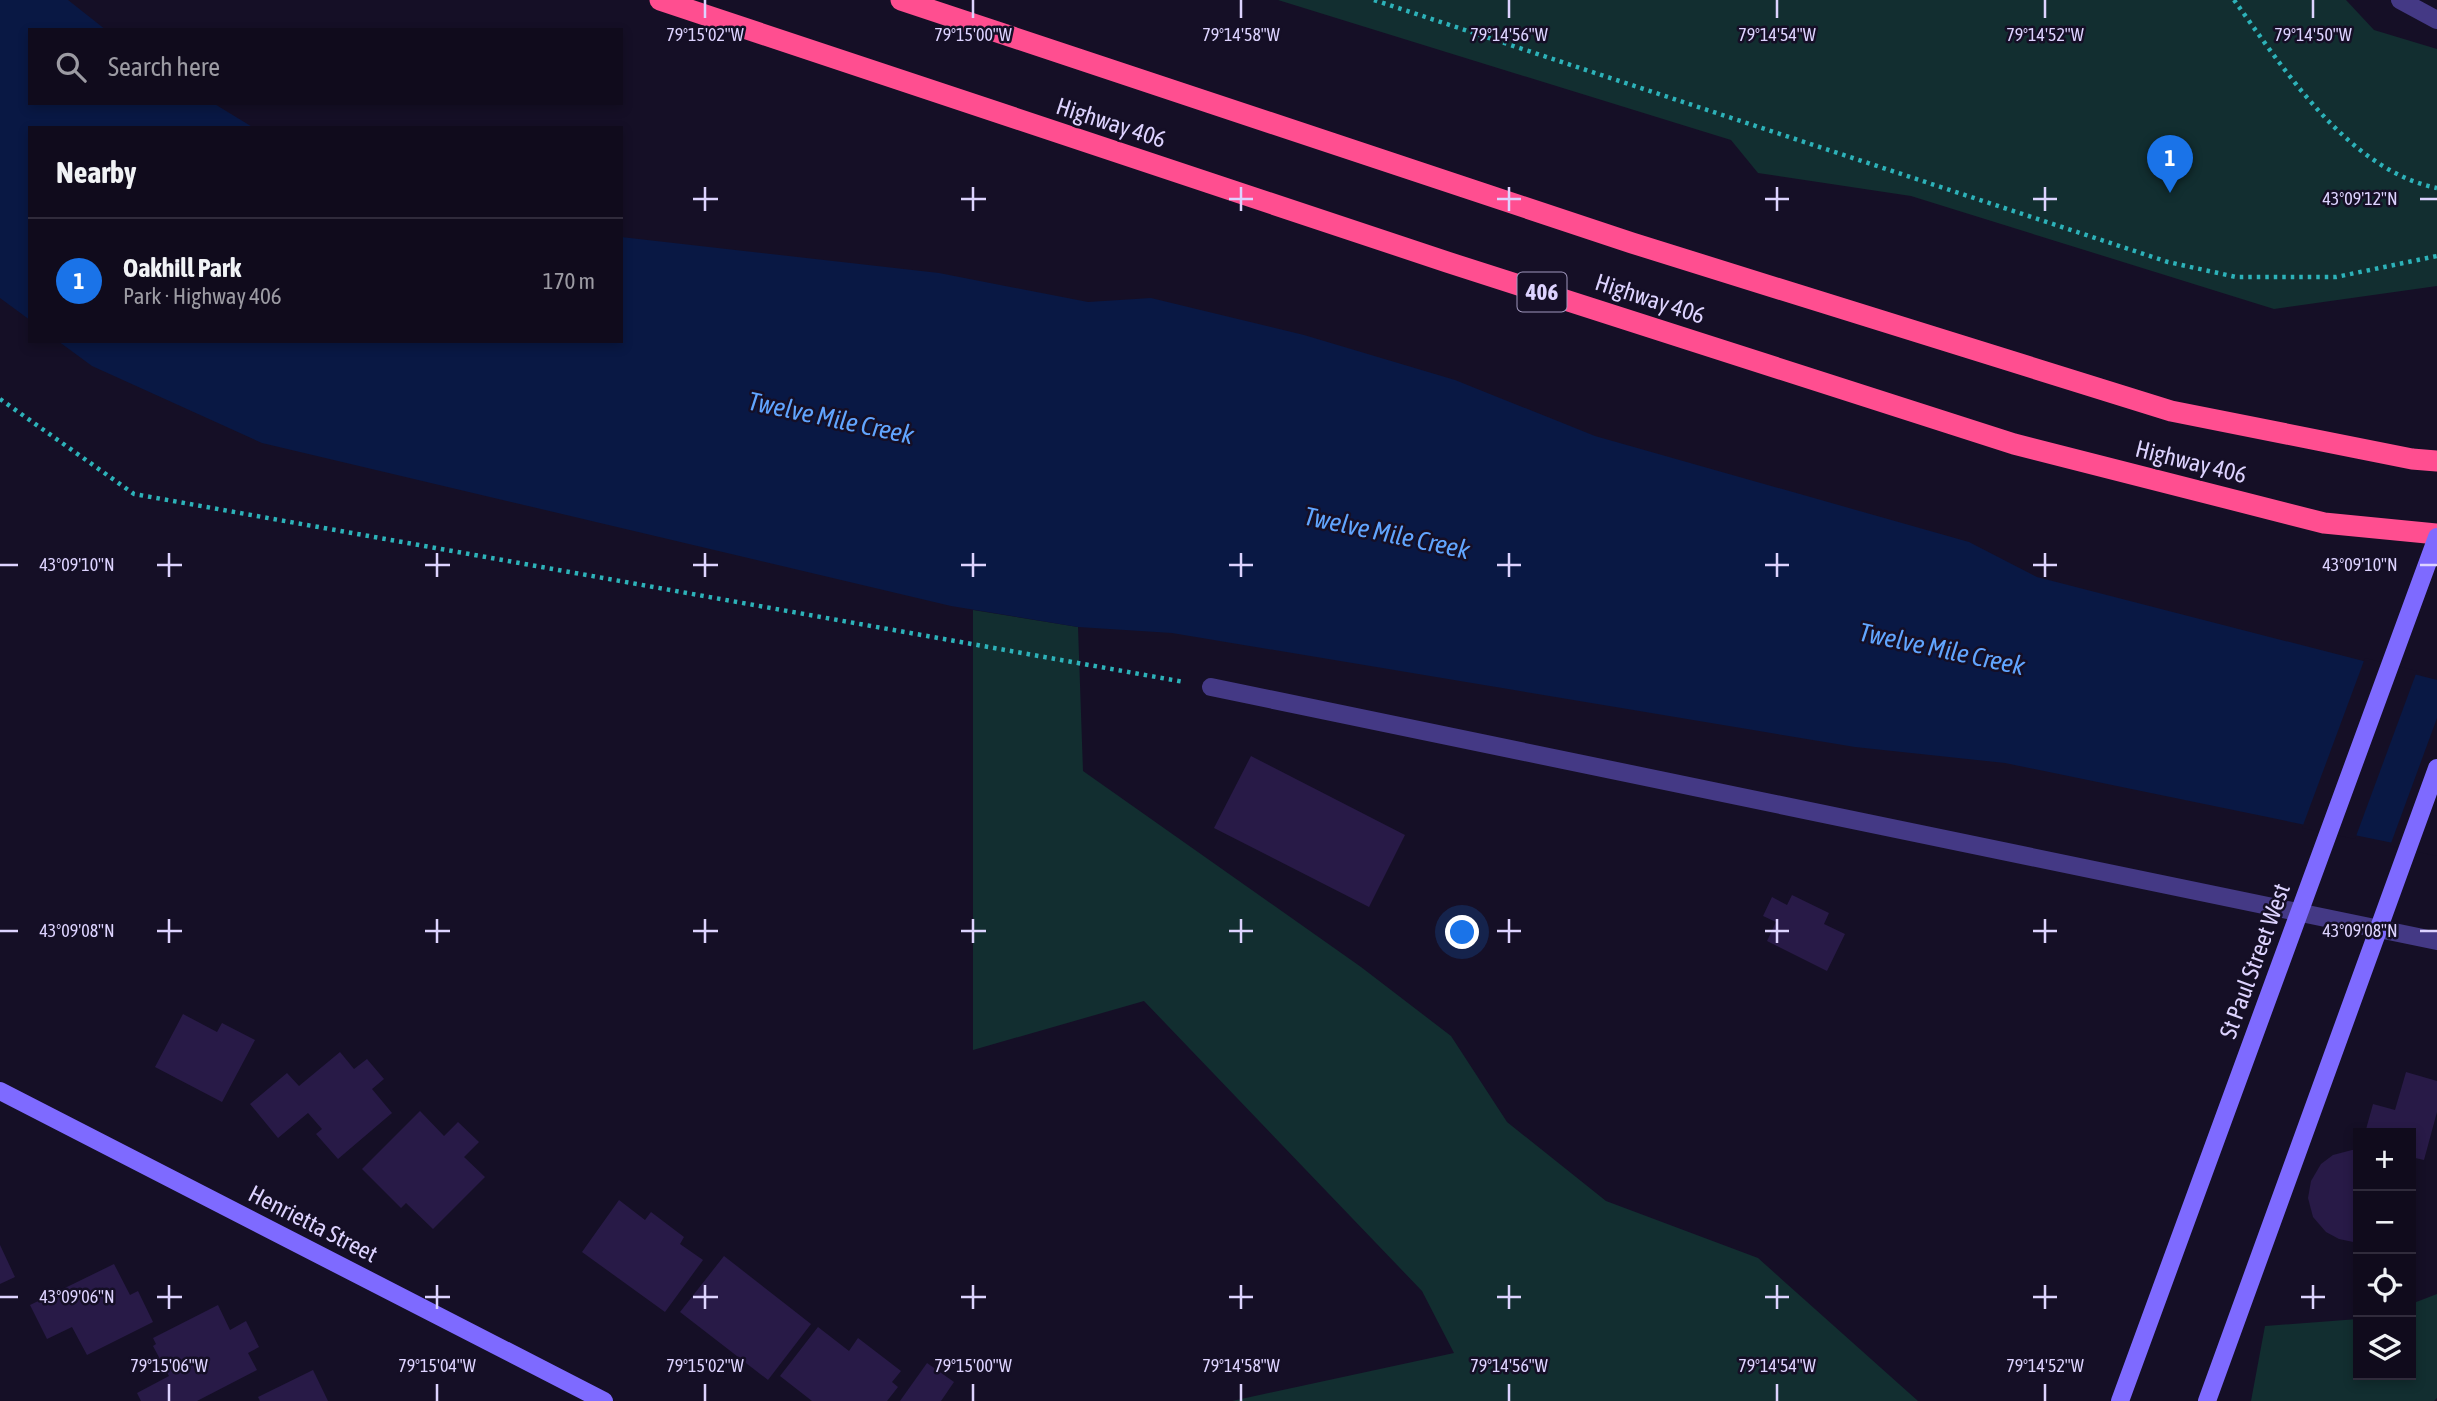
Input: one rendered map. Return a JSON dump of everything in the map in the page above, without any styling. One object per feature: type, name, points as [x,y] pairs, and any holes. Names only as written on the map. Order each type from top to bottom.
[{"type":"highway","name":"Highway 406","points":[[660,0],[1447,262],[2014,444],[2324,523],[2437,536]]},
{"type":"highway","name":"Highway 406","points":[[901,0],[1632,243],[2171,411],[2412,459],[2437,461]]},
{"type":"main road","name":"St Paul Street West","points":[[2120,1401],[2437,536]]},
{"type":"main road","points":[[2207,1401],[2437,768]]},
{"type":"main road","name":"Henrietta Street","points":[[0,1091],[604,1401]]},
{"type":"street","points":[[2400,0],[2437,20]]},
{"type":"street","points":[[1211,687],[2437,941]]},
{"type":"path","points":[[1374,0],[2168,262],[2236,277],[2336,277],[2437,256]]},
{"type":"path","points":[[2234,0],[2298,87],[2361,152],[2418,184],[2437,188]]},
{"type":"path","points":[[0,399],[134,494],[1211,687]]},
{"type":"green space","points":[[1278,0],[2346,0],[2374,30],[2437,49],[2437,286],[2274,309],[1911,196],[1758,173],[1731,140]]},
{"type":"green space","points":[[973,610],[1078,627],[1083,771],[1361,967],[1451,1036],[1507,1122],[1606,1201],[1758,1258],[1918,1401],[1232,1401],[1454,1353],[1422,1291],[1144,1001],[973,1050]]},
{"type":"green space","points":[[2437,1294],[2437,1398],[2434,1401],[2251,1401],[2265,1326],[2353,1319],[2353,1380],[2416,1380],[2416,1302]]},
{"type":"water","points":[[0,0],[68,0],[103,28],[28,28],[28,105],[216,105],[251,126],[28,126],[28,319],[0,298]]},
{"type":"water","name":"Twelve Mile Creek","points":[[623,237],[939,273],[1088,302],[1151,298],[1304,335],[1455,380],[1595,436],[1969,542],[2037,577],[2437,680],[2437,852],[2005,763],[1855,747],[1172,633],[1078,627],[951,606],[262,443],[92,366],[61,343],[623,343]]},
{"type":"pier","points":[[2365,658],[2417,671],[2355,839],[2302,828]]},
{"type":"pier","points":[[2437,718],[2437,856],[2390,846]]},
{"type":"building","points":[[1251,756],[1405,835],[1369,907],[1214,828]]},
{"type":"building","points":[[1792,895],[1829,913],[1824,924],[1845,934],[1827,971],[1767,941],[1776,922],[1763,916],[1772,897],[1787,905]]},
{"type":"building","points":[[183,1014],[217,1032],[222,1023],[255,1040],[222,1102],[155,1067]]},
{"type":"building","points":[[340,1052],[354,1069],[367,1059],[384,1079],[372,1089],[392,1113],[338,1159],[316,1134],[322,1129],[308,1113],[278,1138],[250,1104],[287,1073],[299,1086]]},
{"type":"building","points":[[2406,1072],[2437,1081],[2437,1112],[2424,1160],[2416,1158],[2416,1128],[2366,1128],[2373,1104],[2395,1110]]},
{"type":"building","points":[[420,1111],[444,1136],[458,1122],[479,1142],[464,1157],[485,1177],[433,1229],[406,1203],[401,1208],[362,1169]]},
{"type":"building","points":[[2353,1150],[2353,1242],[2326,1232],[2313,1217],[2308,1198],[2311,1181],[2321,1164],[2333,1155]]},
{"type":"building","points":[[619,1200],[645,1220],[651,1212],[684,1237],[680,1244],[703,1260],[665,1312],[582,1252]]},
{"type":"building","points":[[0,1245],[15,1277],[0,1284]]},
{"type":"building","points":[[724,1256],[811,1324],[768,1380],[680,1312]]},
{"type":"building","points":[[114,1264],[130,1295],[138,1291],[153,1322],[87,1355],[72,1327],[47,1339],[30,1305]]},
{"type":"building","points":[[218,1305],[230,1330],[246,1321],[259,1347],[248,1353],[257,1370],[197,1401],[141,1401],[137,1393],[169,1376],[153,1346],[156,1344],[153,1338]]},
{"type":"building","points":[[818,1327],[849,1351],[858,1338],[901,1371],[892,1382],[898,1387],[887,1401],[812,1401],[780,1376]]},
{"type":"building","points":[[927,1363],[954,1382],[941,1401],[900,1401]]},
{"type":"building","points":[[313,1370],[328,1401],[260,1401],[258,1397]]},
{"type":"place","name":"Oakhill Park","points":[[2170,193]]}]
